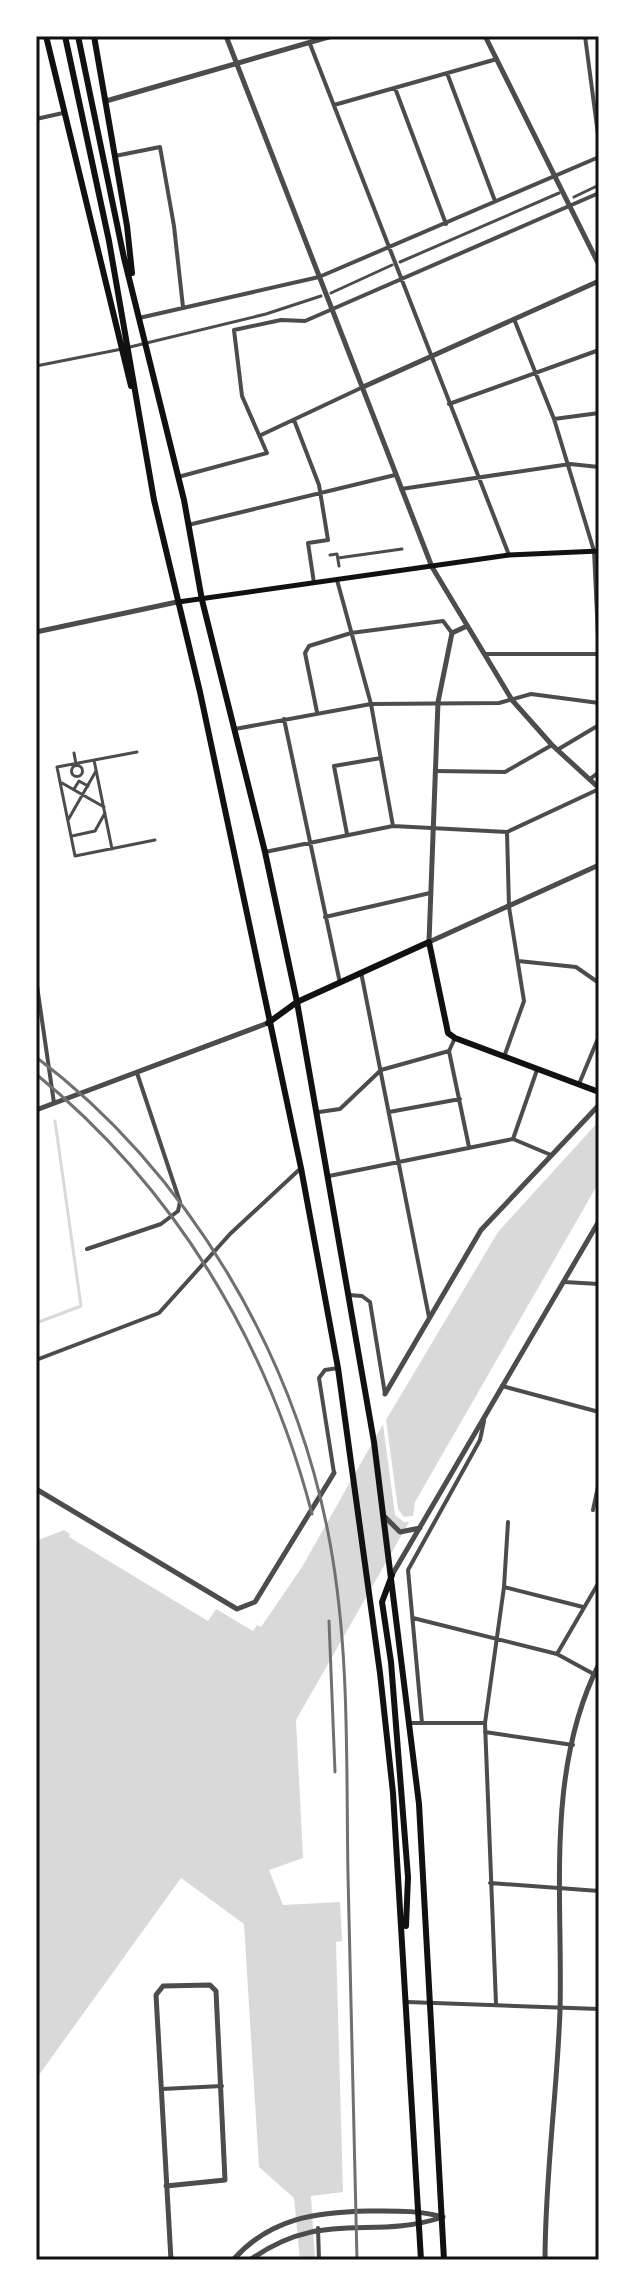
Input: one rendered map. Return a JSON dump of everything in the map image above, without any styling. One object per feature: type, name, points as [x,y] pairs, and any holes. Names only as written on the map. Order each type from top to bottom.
[{"type":"main road","points":[[46,36],[136,401]]},
{"type":"main road","points":[[65,36],[109,241],[136,401],[177,602],[200,692],[301,1168],[338,1368],[393,1793],[421,2260]]},
{"type":"main road","points":[[78,36],[139,318],[178,477],[202,600],[265,852],[297,1002],[319,1112],[374,1442],[411,1723],[444,2260]]},
{"type":"main road","points":[[94,36],[132,258],[132,283]]},
{"type":"main road","points":[[177,602],[509,555],[597,551]]},
{"type":"main road","points":[[268,1023],[297,1002],[429,942],[445,1027],[455,1038],[599,1092]]},
{"type":"main road","points":[[392,1575],[382,1602],[391,1662],[408,1877],[405,1954]]},
{"type":"street","points":[[226,36],[235,66],[432,567],[512,700],[555,748],[599,788],[507,832],[393,826],[309,840],[265,852]]},
{"type":"street","points":[[106,101],[332,36]]},
{"type":"street","points":[[485,36],[599,265]]},
{"type":"street","points":[[585,36],[599,142]]},
{"type":"street","points":[[310,44],[477,480],[509,555]]},
{"type":"street","points":[[334,105],[497,59]]},
{"type":"street","points":[[447,73],[496,202]]},
{"type":"street","points":[[395,88],[446,224]]},
{"type":"street","points":[[36,119],[63,113]]},
{"type":"street","points":[[115,156],[160,147],[174,226],[183,307]]},
{"type":"street","points":[[139,318],[319,277],[599,157]]},
{"type":"street","points":[[574,197],[599,185]]},
{"type":"street","points":[[400,262],[559,193]]},
{"type":"street","points":[[178,477],[267,453],[242,396],[234,330],[281,320],[305,321],[332,311],[599,193]]},
{"type":"street","points":[[331,293],[392,265]]},
{"type":"street","points":[[261,435],[431,354],[599,281]]},
{"type":"street","points":[[36,366],[81,359],[266,314],[321,296]]},
{"type":"street","points":[[483,654],[598,655],[597,551],[554,419],[514,319]]},
{"type":"street","points":[[449,404],[599,350]]},
{"type":"street","points":[[554,419],[599,413]]},
{"type":"street","points":[[294,420],[320,493],[328,540],[308,543],[314,583]]},
{"type":"street","points":[[401,489],[570,464],[599,467]]},
{"type":"street","points":[[188,525],[395,475]]},
{"type":"street","points":[[338,558],[402,549]]},
{"type":"street","points":[[330,555],[337,554],[339,566]]},
{"type":"street","points":[[337,580],[371,704],[393,826]]},
{"type":"street","points":[[36,632],[177,602]]},
{"type":"street","points":[[317,712],[305,653],[309,646],[351,633],[443,621],[452,633],[438,702],[429,942],[599,865]]},
{"type":"street","points":[[452,633],[467,626]]},
{"type":"street","points":[[233,729],[371,704],[512,700],[531,694],[599,703]]},
{"type":"street","points":[[284,718],[340,983]]},
{"type":"street","points":[[435,771],[505,772],[599,725]]},
{"type":"street","points":[[137,752],[57,767],[75,856],[155,840]]},
{"type":"street","points":[[74,753],[76,764],[72,772],[88,786]]},
{"type":"street","points":[[347,834],[334,766],[381,758]]},
{"type":"street","points":[[94,760],[112,849]]},
{"type":"street","points":[[74,790],[83,769],[76,764]]},
{"type":"street","points":[[68,820],[97,770]]},
{"type":"street","points":[[590,779],[599,772]]},
{"type":"street","points":[[60,782],[104,807]]},
{"type":"street","points":[[71,836],[95,831],[105,813]]},
{"type":"street","points":[[504,1057],[524,1001],[509,907],[507,832]]},
{"type":"street","points":[[325,917],[430,893]]},
{"type":"street","points":[[518,961],[576,967],[599,983]]},
{"type":"street","points":[[361,972],[429,1317]]},
{"type":"street","points":[[36,979],[54,1103]]},
{"type":"street","points":[[36,1110],[268,1023]]},
{"type":"street","points":[[579,1084],[599,1036]]},
{"type":"street","points":[[455,1038],[449,1051],[469,1147]]},
{"type":"street","points":[[319,1112],[340,1109],[381,1070],[449,1051]]},
{"type":"street","points":[[513,1139],[538,1069]]},
{"type":"street","points":[[87,1249],[161,1224],[178,1211],[180,1202],[137,1073]]},
{"type":"street","points":[[389,1112],[460,1099]]},
{"type":"street","points":[[385,1394],[481,1230],[599,1105]]},
{"type":"street","points":[[329,1176],[513,1139],[551,1155]]},
{"type":"street","points":[[36,1360],[159,1313],[230,1234],[301,1168]]},
{"type":"street","points":[[392,1575],[599,1221]]},
{"type":"street","points":[[562,1282],[599,1284]]},
{"type":"street","points":[[349,1295],[362,1296],[370,1302],[385,1394]]},
{"type":"street","points":[[36,1489],[237,1609],[255,1602],[334,1473],[319,1378],[325,1370],[338,1368]]},
{"type":"street","points":[[502,1386],[599,1412]]},
{"type":"street","points":[[422,1723],[408,1570],[480,1440],[485,1414]]},
{"type":"street","points":[[593,1510],[599,1482]]},
{"type":"street","points":[[385,1517],[400,1532],[420,1528]]},
{"type":"street","points":[[496,2004],[485,1723],[504,1587],[508,1522]]},
{"type":"street","points":[[557,1654],[599,1582]]},
{"type":"street","points":[[504,1587],[584,1607]]},
{"type":"street","points":[[413,1618],[557,1654],[596,1676]]},
{"type":"street","points":[[545,2260],[560,2006],[560,1838],[583,1698],[599,1664]]},
{"type":"street","points":[[411,1723],[485,1723]]},
{"type":"street","points":[[485,1732],[573,1745]]},
{"type":"street","points":[[490,1883],[599,1891]]},
{"type":"street","points":[[166,2186],[225,2180],[216,1991],[210,1985],[163,1986],[156,1995],[166,2186],[171,2260]]},
{"type":"street","points":[[407,2002],[599,2009]]},
{"type":"street","points":[[162,2089],[222,2086]]},
{"type":"street","points":[[233,2260],[264,2233],[292,2220],[316,2214],[418,2210],[443,2217]]},
{"type":"street","points":[[250,2260],[283,2240],[318,2228],[419,2225],[443,2217]]},
{"type":"street","points":[[318,2228],[319,2260]]},
{"type":"shaded area","points":[[599,1121],[599,1182],[415,1502],[413,1516],[404,1517],[398,1509],[386,1420],[498,1232]]},
{"type":"shaded area","points":[[383,1424],[395,1515],[409,1522],[296,1720],[303,1858],[269,1870],[283,1905],[340,1902],[342,1941],[336,1942],[343,2192],[311,2196],[315,2260],[300,2260],[294,2198],[259,2167],[244,1924],[181,1878],[36,2079],[36,1541],[64,1530],[70,1534],[69,1537],[208,1621],[216,1609],[253,1631],[257,1625],[261,1627],[302,1567]]},
{"type":"waterway","points":[[36,1323],[81,1306],[55,1121]]},
{"type":"railway","points":[[36,1057],[91,1104],[142,1156],[187,1212],[228,1273],[262,1338],[291,1404],[314,1473],[330,1543],[344,1667],[357,2260]]},
{"type":"railway","points":[[36,1074],[86,1119],[131,1167],[173,1218],[209,1272],[242,1329],[269,1388],[293,1450],[312,1514]]},
{"type":"railway","points":[[329,1621],[335,1772]]}]
